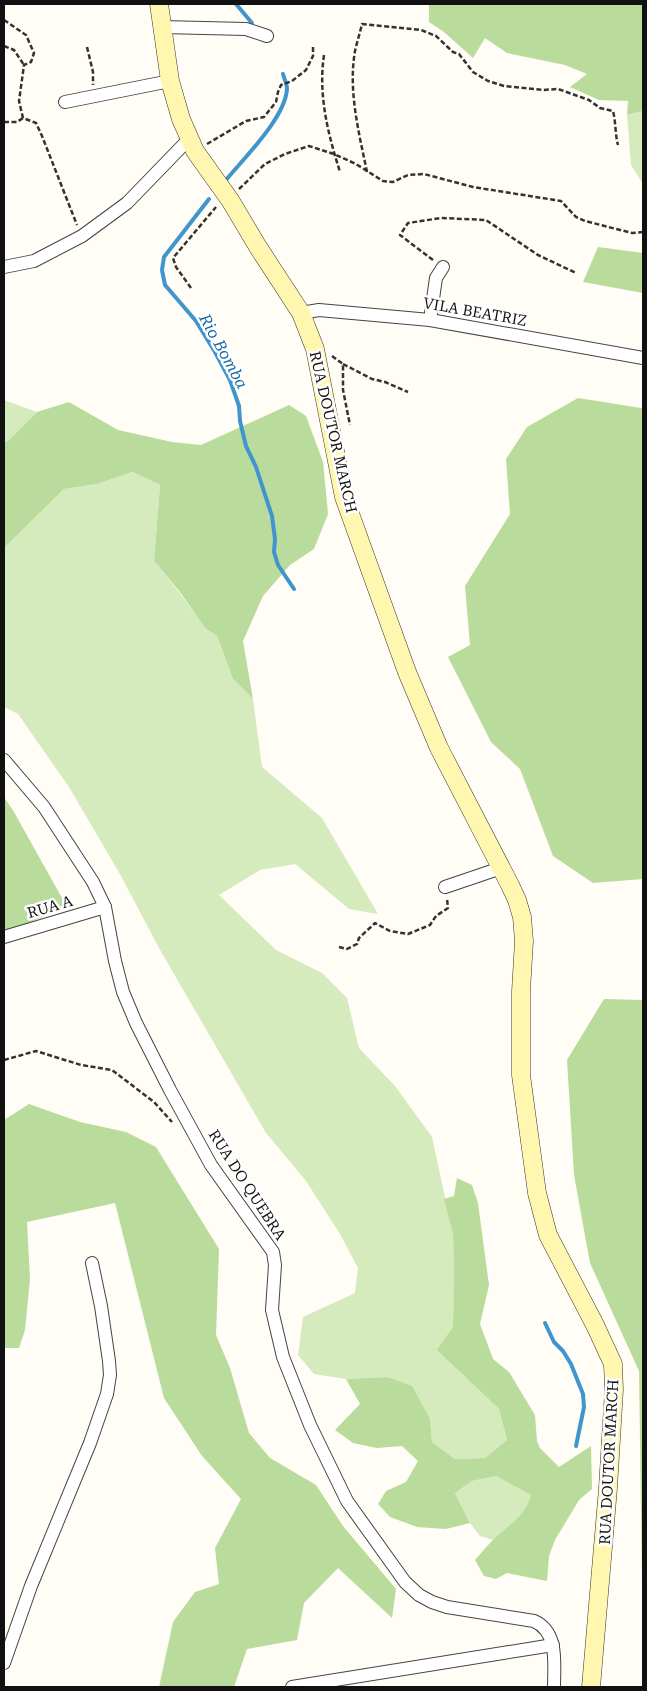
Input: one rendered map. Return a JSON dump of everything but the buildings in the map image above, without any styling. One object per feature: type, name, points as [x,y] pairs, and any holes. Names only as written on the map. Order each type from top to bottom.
[{"type":"main road","name":"RUA DOUTOR MARCH","points":[[159,4],[170,81],[181,119],[192,145],[229,197],[258,247],[301,312],[315,349],[344,497],[407,672],[436,740],[502,868],[517,900],[522,916],[524,940],[521,991],[522,1076],[540,1206],[548,1235],[596,1326],[613,1364],[614,1390],[608,1498],[591,1687]]},
{"type":"street","points":[[162,28],[246,29],[266,36]]},
{"type":"street","points":[[65,102],[170,81]]},
{"type":"street","points":[[4,266],[34,261],[82,236],[128,203],[192,145]]},
{"type":"street","points":[[430,320],[436,278],[443,267]]},
{"type":"street","name":"VILA BEATRIZ","points":[[301,312],[319,310],[430,320],[643,358]]},
{"type":"street","name":"RUA DO QUEBRA","points":[[4,760],[44,807],[93,882],[105,908],[121,984],[136,1023],[211,1165],[273,1252],[275,1265],[272,1310],[283,1357],[314,1434],[347,1501],[405,1582],[419,1595],[446,1607],[534,1620],[542,1624],[547,1629],[553,1645],[554,1687]]},
{"type":"street","points":[[445,887],[502,868]]},
{"type":"street","name":"RUA A","points":[[4,937],[105,908]]},
{"type":"street","points":[[4,1663],[31,1586],[90,1443],[107,1394],[110,1375],[109,1361],[101,1306],[92,1263]]},
{"type":"street","points":[[292,1687],[553,1645]]},
{"type":"path","points":[[4,20],[26,35],[34,53],[31,62],[24,65]]},
{"type":"path","points":[[367,172],[354,90],[355,52],[362,24],[421,30],[436,36],[453,52],[459,54],[473,72],[488,81],[514,87],[543,90],[558,89],[589,100],[600,108],[613,111],[618,146]]},
{"type":"path","points":[[4,46],[14,50],[24,65],[19,101],[23,118]]},
{"type":"path","points":[[192,145],[246,121],[264,117],[276,102],[281,85],[292,81],[306,70],[313,56],[313,46]]},
{"type":"path","points":[[87,47],[93,72],[94,96]]},
{"type":"path","points":[[324,55],[321,75],[324,112],[340,172]]},
{"type":"path","points":[[4,122],[17,122],[23,118]]},
{"type":"path","points":[[23,118],[36,123],[82,236]]},
{"type":"path","points":[[191,288],[176,267],[173,258],[229,197],[265,164],[285,154],[310,146],[334,154],[383,182],[393,182],[408,175],[424,174],[473,187],[561,201],[576,217],[585,221],[632,233],[643,232]]},
{"type":"path","points":[[443,267],[400,235],[408,223],[441,218],[486,220],[538,255],[576,273]]},
{"type":"path","points":[[315,349],[326,352],[343,364],[372,379],[385,382],[408,392]]},
{"type":"path","points":[[343,364],[343,390],[350,424]]},
{"type":"path","points":[[339,947],[347,949],[357,944],[359,938],[375,922],[390,931],[408,934],[430,925],[436,916],[448,908],[445,887]]},
{"type":"path","points":[[4,1060],[36,1051],[81,1065],[112,1070],[154,1102],[173,1123]]},
{"type":"green space","points":[[429,4],[643,4],[643,111],[627,115],[628,101],[599,100],[570,87],[587,74],[565,65],[507,53],[485,38],[473,58],[444,32],[429,22]]},
{"type":"green space","points":[[643,111],[643,184],[631,165],[627,115]]},
{"type":"green space","points":[[598,247],[643,253],[643,293],[583,282]]},
{"type":"green space","points":[[578,398],[641,408],[643,410],[643,879],[593,883],[553,856],[520,769],[491,742],[448,657],[470,645],[465,586],[510,514],[506,459],[527,427]]},
{"type":"green space","points":[[4,400],[37,412],[8,441],[4,442]]},
{"type":"green space","points":[[69,402],[118,430],[172,442],[201,445],[289,405],[306,416],[323,462],[328,514],[314,549],[290,565],[263,596],[243,641],[253,699],[233,679],[217,636],[205,628],[180,592],[154,561],[160,485],[133,472],[97,484],[64,489],[4,548],[4,442],[8,441],[37,412]]},
{"type":"green space","points":[[134,472],[160,485],[154,561],[205,628],[217,636],[233,679],[253,699],[262,767],[322,818],[378,914],[349,909],[295,864],[260,870],[219,895],[276,950],[322,973],[347,998],[359,1048],[395,1086],[432,1137],[453,1234],[453,1327],[457,1369],[499,1409],[507,1440],[485,1458],[455,1459],[432,1442],[430,1419],[387,1377],[346,1379],[314,1374],[298,1355],[303,1317],[355,1293],[358,1268],[340,1234],[306,1181],[266,1133],[69,787],[18,714],[4,707],[4,548],[64,489],[97,484]]},
{"type":"green space","points":[[4,797],[67,907],[4,933]]},
{"type":"green space","points":[[604,999],[643,1000],[643,1651],[639,1371],[590,1263],[574,1175],[567,1060]]},
{"type":"green space","points":[[29,1104],[80,1122],[126,1132],[156,1147],[219,1249],[216,1335],[230,1368],[249,1433],[270,1458],[316,1485],[343,1526],[396,1589],[392,1618],[338,1568],[304,1603],[297,1640],[247,1649],[234,1687],[159,1687],[173,1622],[195,1592],[219,1584],[215,1548],[241,1499],[202,1456],[164,1398],[115,1203],[27,1222],[30,1279],[25,1330],[19,1348],[4,1348],[4,1120]]},
{"type":"green space","points":[[457,1178],[472,1185],[478,1203],[489,1285],[480,1324],[493,1359],[509,1372],[535,1415],[537,1441],[540,1448],[559,1467],[591,1446],[592,1489],[579,1500],[555,1540],[549,1556],[547,1581],[507,1573],[496,1579],[484,1576],[475,1560],[521,1514],[531,1495],[496,1476],[472,1481],[455,1493],[470,1523],[446,1529],[417,1527],[390,1517],[378,1504],[386,1491],[406,1482],[418,1461],[402,1446],[377,1448],[353,1443],[335,1430],[360,1404],[346,1379],[387,1377],[412,1386],[430,1419],[432,1442],[455,1459],[485,1458],[507,1440],[499,1409],[437,1350],[453,1327],[453,1234],[444,1199],[454,1196]]},
{"type":"green space","points":[[496,1476],[532,1495],[521,1515],[493,1540],[480,1536],[470,1523],[455,1493],[472,1481]]},
{"type":"waterway","name":"Rio Bomba","points":[[236,4],[252,23]]},
{"type":"waterway","name":"Rio Bomba","points":[[226,180],[263,137],[279,112],[285,100],[287,89],[283,74]]},
{"type":"waterway","name":"Rio Bomba","points":[[209,199],[164,257],[162,270],[165,285],[196,321],[230,380],[239,406],[240,421],[246,446],[256,467],[272,516],[275,539],[274,552],[278,565],[294,589]]},
{"type":"waterway","name":"Rio Bomba","points":[[545,1323],[554,1342],[563,1351],[571,1364],[583,1394],[584,1407],[576,1446]]}]
